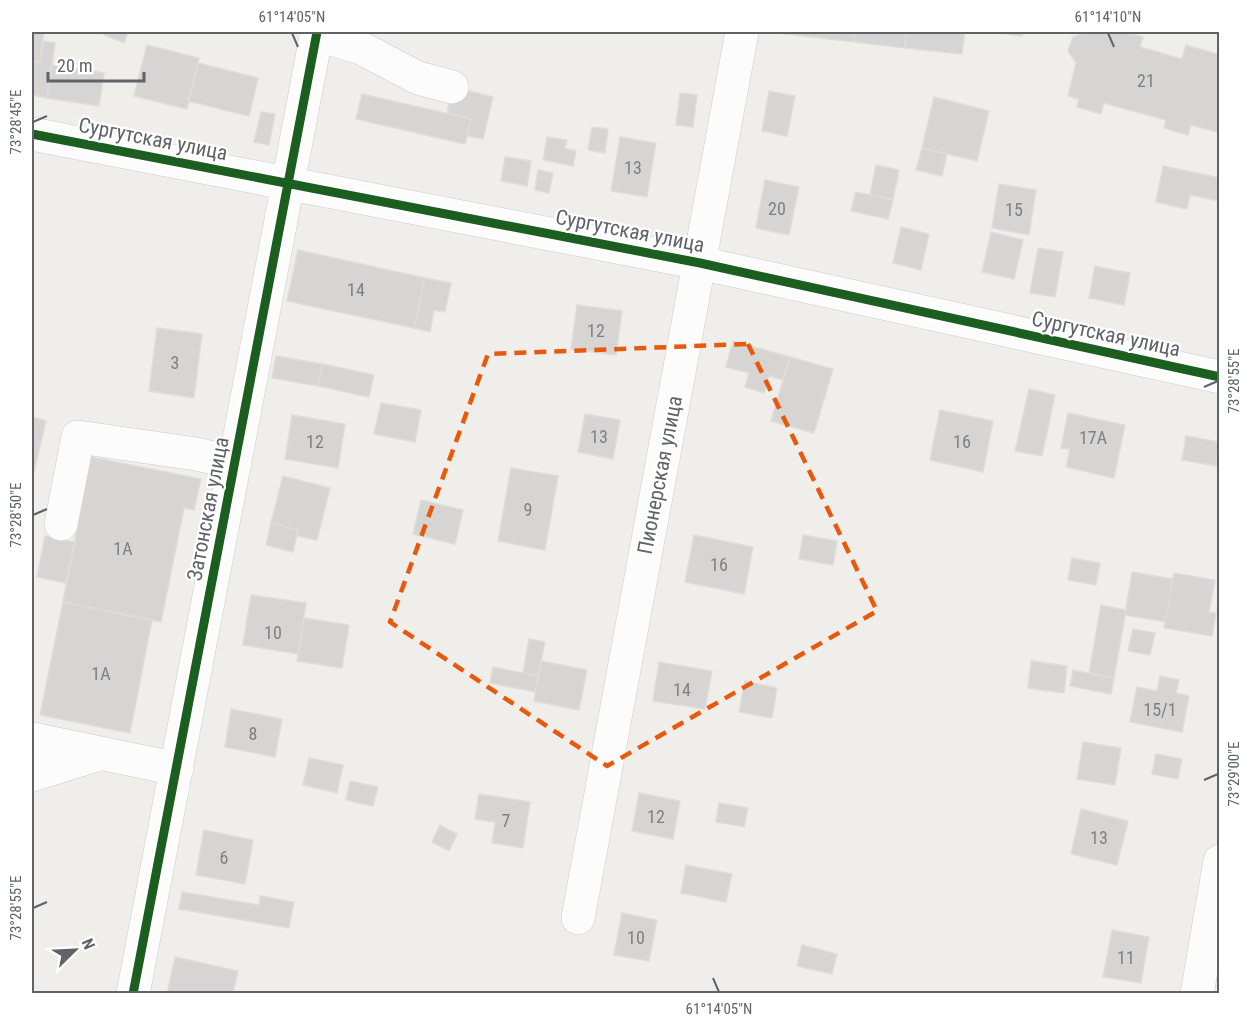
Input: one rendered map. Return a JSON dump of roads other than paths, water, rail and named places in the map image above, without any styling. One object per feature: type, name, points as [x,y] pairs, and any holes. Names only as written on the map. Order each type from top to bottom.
[{"type":"street","name":"Пионерская улица","points":[[578,918],[742,32]]},
{"type":"street","points":[[317,33],[359,47],[418,78],[452,87]]},
{"type":"street","name":"Затонская улица","points":[[133,993],[317,33]]},
{"type":"street","name":"Сургутская улица","points":[[32,134],[700,263],[1220,377]]},
{"type":"street","points":[[61,524],[78,437],[196,454],[235,463]]},
{"type":"street","points":[[32,739],[177,770]]},
{"type":"street","points":[[32,775],[101,753]]},
{"type":"street","points":[[1197,993],[1220,861]]}]
